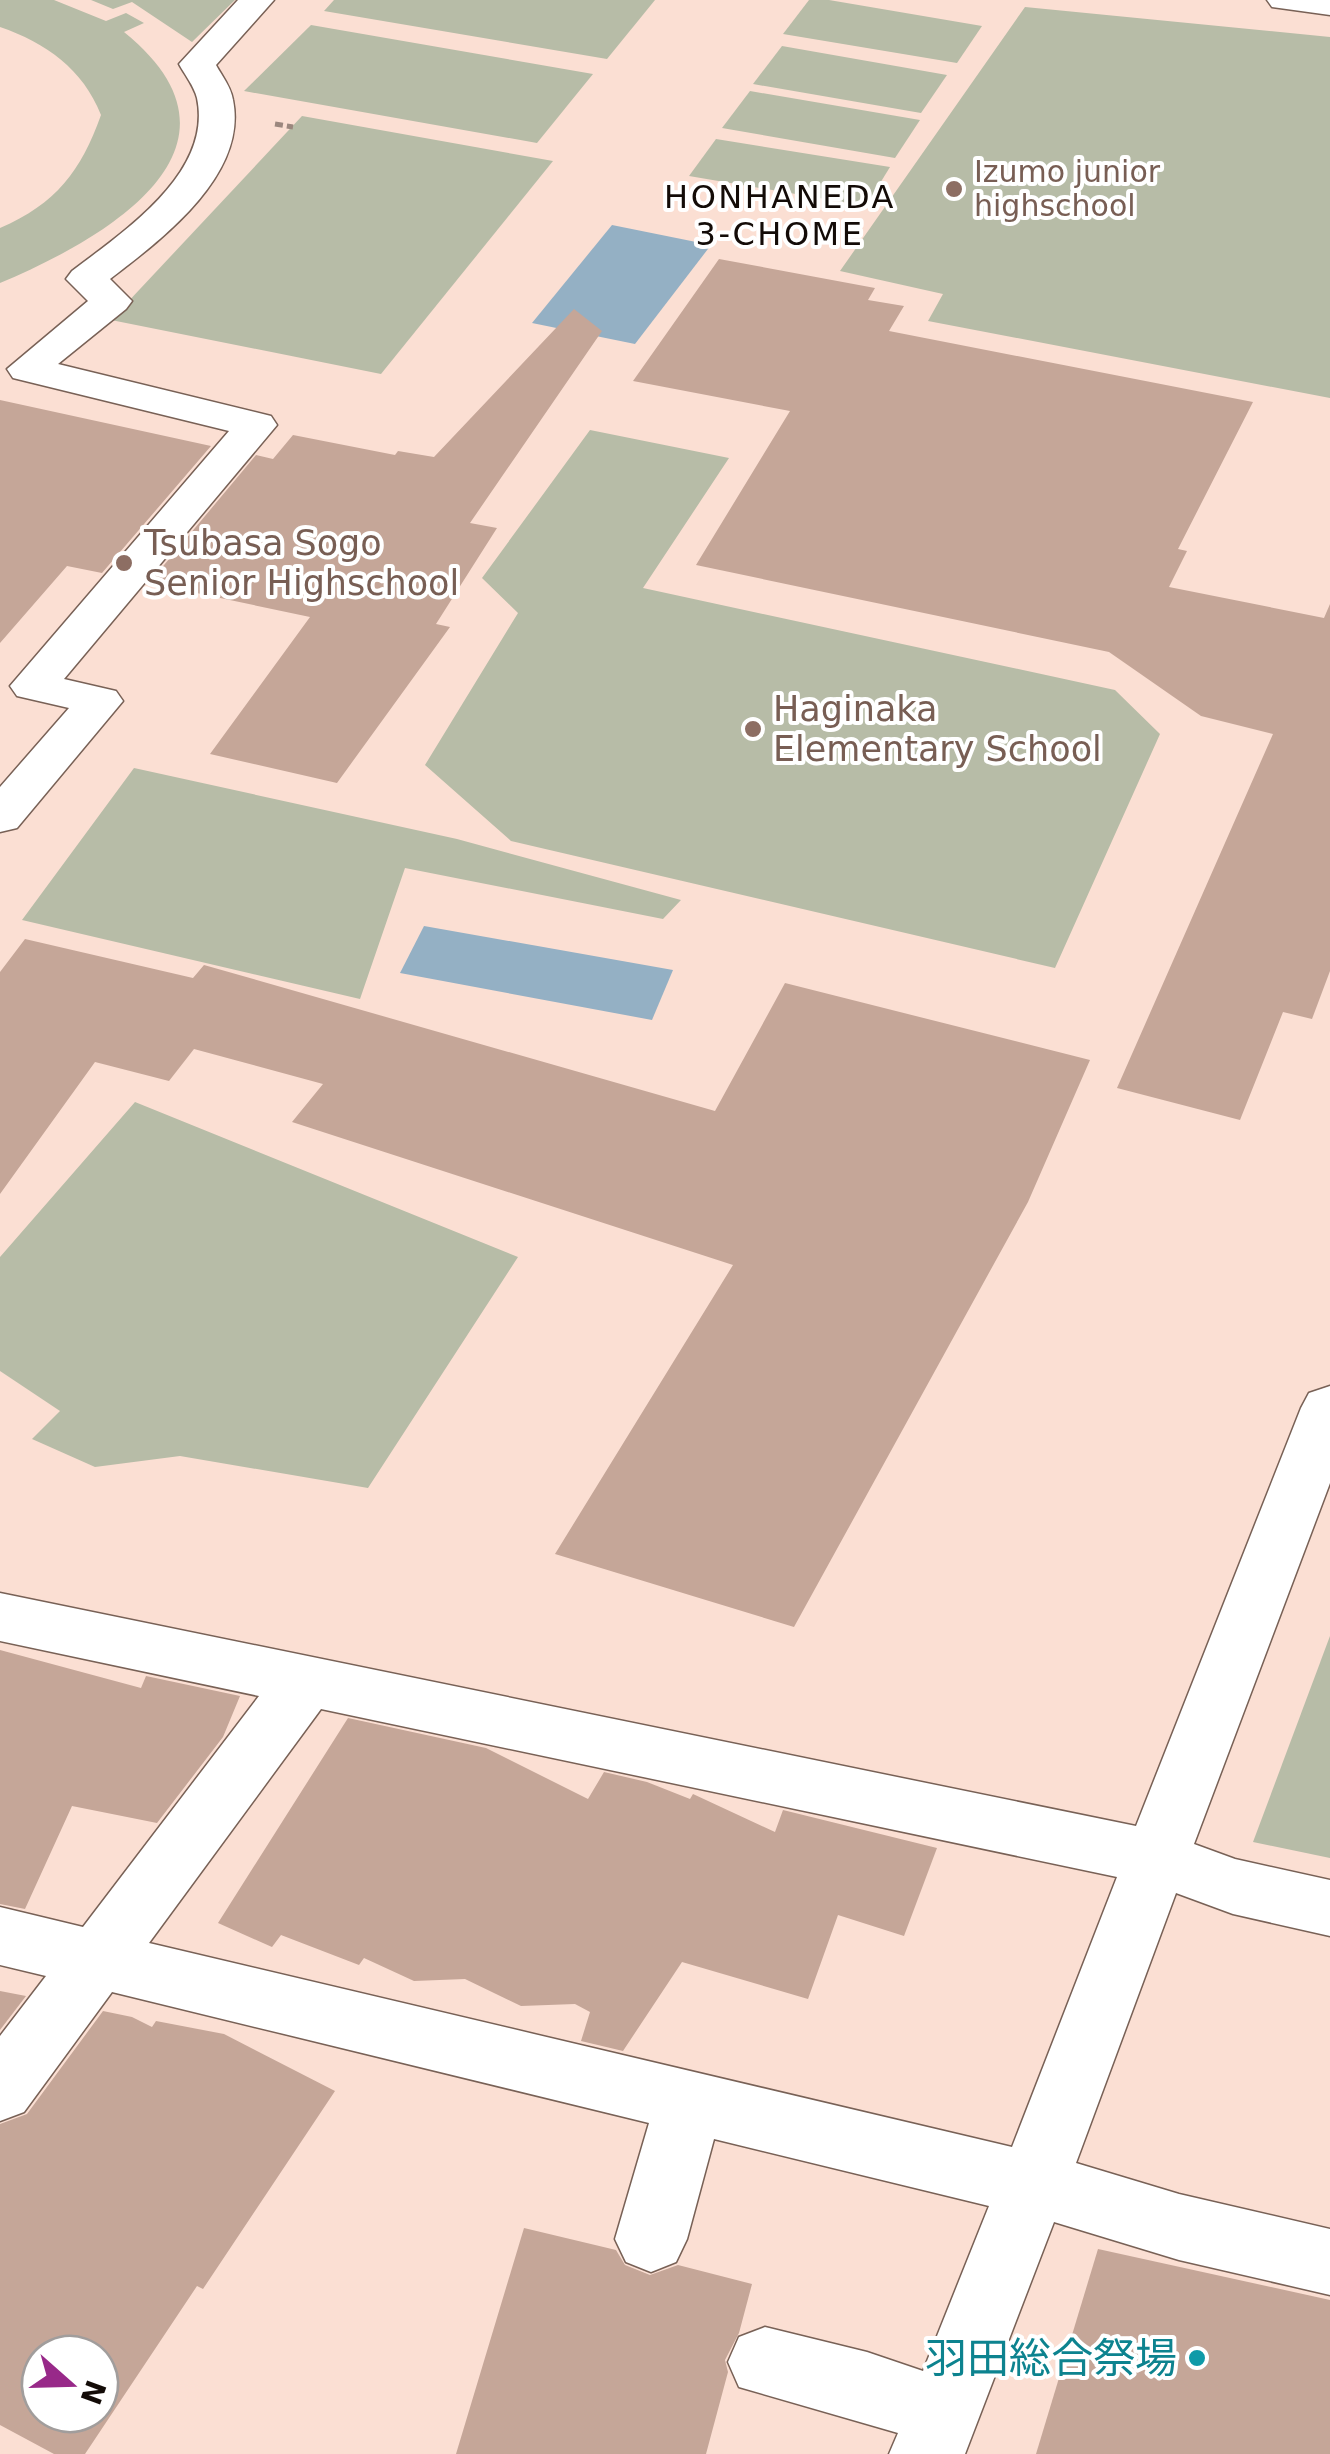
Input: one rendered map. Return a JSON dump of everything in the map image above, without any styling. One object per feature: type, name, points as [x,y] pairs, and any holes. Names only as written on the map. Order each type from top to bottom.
[{"type":"street","points":[[0,818],[100,701],[33,686],[256,425],[28,368],[112,300],[86,279],[154,226],[199,174],[214,134],[216,100],[196,64],[258,0]]},
{"type":"street","points":[[1284,0],[1330,5]]},
{"type":"street","points":[[765,2362],[868,2387],[935,2434],[1035,2186],[1154,1857],[1330,1408]]},
{"type":"street","points":[[0,1617],[1154,1857],[1233,1886],[1330,1908]]},
{"type":"street","points":[[0,2090],[306,1682]]},
{"type":"street","points":[[0,1936],[1097,2200],[1179,2227],[1330,2262]]},
{"type":"street","points":[[651,2238],[690,2102]]},
{"type":"green space","points":[[0,0],[54,0],[106,21],[126,13],[144,23],[124,32],[164,74],[179,114],[175,150],[155,184],[123,215],[84,241],[0,283],[0,228],[37,208],[64,184],[85,153],[101,115],[84,84],[61,60],[33,41],[0,27]]},
{"type":"green space","points":[[91,0],[235,0],[192,42],[132,2],[113,9]]},
{"type":"green space","points":[[334,0],[655,0],[607,59],[324,11]]},
{"type":"green space","points":[[809,0],[982,26],[957,63],[783,34]]},
{"type":"green space","points":[[1025,7],[1330,37],[1330,398],[928,321],[943,294],[840,271]]},
{"type":"green space","points":[[311,25],[593,74],[537,143],[244,91]]},
{"type":"green space","points":[[782,46],[947,75],[921,113],[753,84]]},
{"type":"green space","points":[[750,91],[920,120],[895,158],[722,128]]},
{"type":"green space","points":[[302,116],[553,161],[381,374],[111,320]]},
{"type":"green space","points":[[716,139],[890,167],[866,206],[689,176]]},
{"type":"green space","points":[[590,430],[729,458],[643,588],[1115,690],[1160,734],[1055,968],[511,841],[425,765],[518,613],[482,578]]},
{"type":"green space","points":[[134,768],[457,839],[681,900],[663,919],[405,868],[360,999],[22,920]]},
{"type":"green space","points":[[135,1102],[518,1257],[368,1488],[180,1456],[95,1467],[32,1439],[60,1411],[0,1371],[0,1257]]},
{"type":"green space","points":[[1330,1636],[1330,1858],[1253,1842]]},
{"type":"water","points":[[612,225],[711,245],[635,344],[532,323]]},
{"type":"water","points":[[424,926],[673,970],[652,1020],[400,973]]},
{"type":"building","points":[[719,259],[875,288],[868,300],[904,306],[889,331],[1253,402],[1178,549],[1187,551],[1169,587],[1324,618],[1330,604],[1330,971],[1312,1019],[1283,1012],[1240,1120],[1117,1088],[1273,734],[1201,716],[1109,652],[696,565],[790,411],[633,381]]},
{"type":"building","points":[[574,309],[602,331],[470,523],[497,528],[436,624],[450,627],[337,783],[210,754],[310,617],[149,583],[256,455],[273,459],[293,435],[395,455],[398,451],[434,457]]},
{"type":"building","points":[[0,400],[211,446],[102,573],[67,566],[0,643]]},
{"type":"building","points":[[25,939],[193,978],[204,965],[715,1111],[785,983],[1090,1060],[1028,1202],[794,1627],[555,1554],[733,1265],[292,1122],[323,1084],[194,1049],[169,1081],[95,1062],[0,1194],[0,972]]},
{"type":"building","points":[[0,1650],[141,1688],[146,1676],[240,1696],[223,1737],[157,1823],[72,1806],[25,1909],[0,1904]]},
{"type":"building","points":[[348,1718],[486,1748],[588,1799],[604,1772],[647,1782],[690,1799],[693,1794],[775,1832],[783,1810],[937,1848],[904,1936],[838,1915],[808,1999],[682,1962],[623,2051],[581,2041],[590,2012],[575,2004],[521,2006],[465,1979],[414,1981],[364,1958],[359,1965],[281,1935],[272,1947],[218,1923]]},
{"type":"building","points":[[0,1991],[26,1996],[0,2030]]},
{"type":"building","points":[[103,2011],[132,2017],[152,2027],[156,2021],[224,2034],[335,2091],[203,2289],[197,2286],[120,2402],[120,2334],[20,2334],[20,2434],[98,2434],[85,2454],[54,2454],[0,2425],[0,2124],[27,2114]]},
{"type":"building","points":[[524,2228],[616,2250],[625,2265],[650,2275],[678,2265],[752,2284],[739,2333],[725,2360],[728,2372],[706,2454],[456,2454]]},
{"type":"building","name":"羽田総合祭場","points":[[1098,2249],[1330,2300],[1330,2454],[1036,2454]]},
{"type":"place","name":"Izumo junior highschool","points":[[954,189]]},
{"type":"place","name":"Tsubasa Sogo Senior Highschool","points":[[124,563]]},
{"type":"place","name":"Haginaka Elementary School","points":[[753,729]]},
{"type":"place","name":"羽田総合祭場","points":[[1197,2358]]},
{"type":"district","name":"HONHANEDA 3-CHOME","points":[[780,216]]}]
